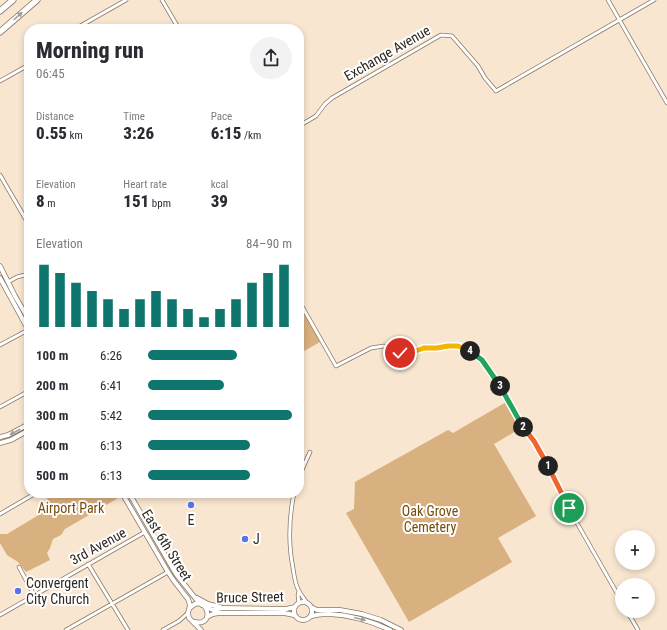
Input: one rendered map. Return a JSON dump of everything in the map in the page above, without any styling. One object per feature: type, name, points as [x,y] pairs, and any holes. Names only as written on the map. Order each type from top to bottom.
[{"type":"highway","points":[[0,12],[13,0]]},
{"type":"highway","points":[[0,32],[37,0]]},
{"type":"street","points":[[84,24],[126,0]]},
{"type":"street","points":[[162,0],[176,24]]},
{"type":"street","points":[[608,0],[667,103]]},
{"type":"street","points":[[619,20],[654,0]]},
{"type":"street","name":"Exchange Avenue","points":[[304,123],[316,116],[325,104],[332,98],[441,35],[452,36],[478,66],[485,78],[496,91],[619,20]]},
{"type":"street","points":[[0,81],[24,68]]},
{"type":"street","points":[[0,175],[24,216]]},
{"type":"street","points":[[0,266],[24,311]]},
{"type":"street","points":[[4,285],[17,277],[24,275]]},
{"type":"street","points":[[0,278],[24,321]]},
{"type":"street","points":[[304,310],[336,366],[371,348],[384,346],[400,353],[410,353],[424,348],[458,346],[482,360],[506,395],[545,460],[577,523],[615,590]]},
{"type":"street","points":[[0,345],[24,333]]},
{"type":"street","points":[[0,407],[24,394]]},
{"type":"street","points":[[0,437],[8,435],[24,427]]},
{"type":"street","points":[[0,443],[11,440],[24,433]]},
{"type":"street","points":[[304,465],[310,452]]},
{"type":"street","points":[[0,514],[27,498]]},
{"type":"street","name":"East 6th Street","points":[[125,498],[168,572],[188,599],[190,605],[189,611]]},
{"type":"street","name":"East 6th Street","points":[[132,498],[176,574],[196,599],[204,606]]},
{"type":"street","points":[[293,498],[290,523],[290,546],[294,576],[299,591],[307,603],[316,610],[340,610],[362,614],[381,620],[401,630]]},
{"type":"street","name":"3rd Avenue","points":[[0,615],[145,532]]},
{"type":"street","points":[[88,564],[128,630]]},
{"type":"street","points":[[19,567],[34,596]]},
{"type":"street","points":[[66,630],[168,572]]},
{"type":"street","points":[[299,591],[298,603],[294,611],[294,615],[297,618],[307,620],[313,615],[320,614],[347,616],[371,622],[390,630]]},
{"type":"street","points":[[190,592],[204,602],[222,608]]},
{"type":"street","points":[[298,603],[307,603]]},
{"type":"street","points":[[163,630],[179,621],[195,604],[204,606],[208,612],[202,630],[192,621],[189,611]]},
{"type":"street","name":"Bruce Street","points":[[204,606],[213,610],[222,608],[286,609],[295,607]]},
{"type":"street","points":[[310,617],[312,611],[311,607]]},
{"type":"street","name":"Bruce Street","points":[[207,617],[219,613],[284,613],[294,615]]},
{"type":"street","points":[[631,618],[638,630]]},
{"type":"street","points":[[179,621],[183,620],[198,623],[204,621]]},
{"type":"green space","points":[[304,314],[320,342],[304,351]]},
{"type":"green space","name":"Oak Grove Cemetery","points":[[508,401],[523,427],[494,444],[536,516],[498,538],[512,562],[409,622],[346,513],[354,509],[355,482],[448,430],[453,433]]},
{"type":"green space","name":"Airport Park","points":[[47,498],[118,498],[65,529],[61,535],[53,539],[47,553],[50,560],[26,572],[18,562],[7,555],[0,543],[0,534],[7,534],[52,507]]},
{"type":"place","name":"E","points":[[191,505]]},
{"type":"place","name":"J","points":[[245,539]]},
{"type":"place","name":"Convergent City Church","points":[[18,591]]},
{"type":"route","points":[[400,353],[410,353],[424,348],[458,346],[482,360],[506,395],[545,460],[569,508]]}]
